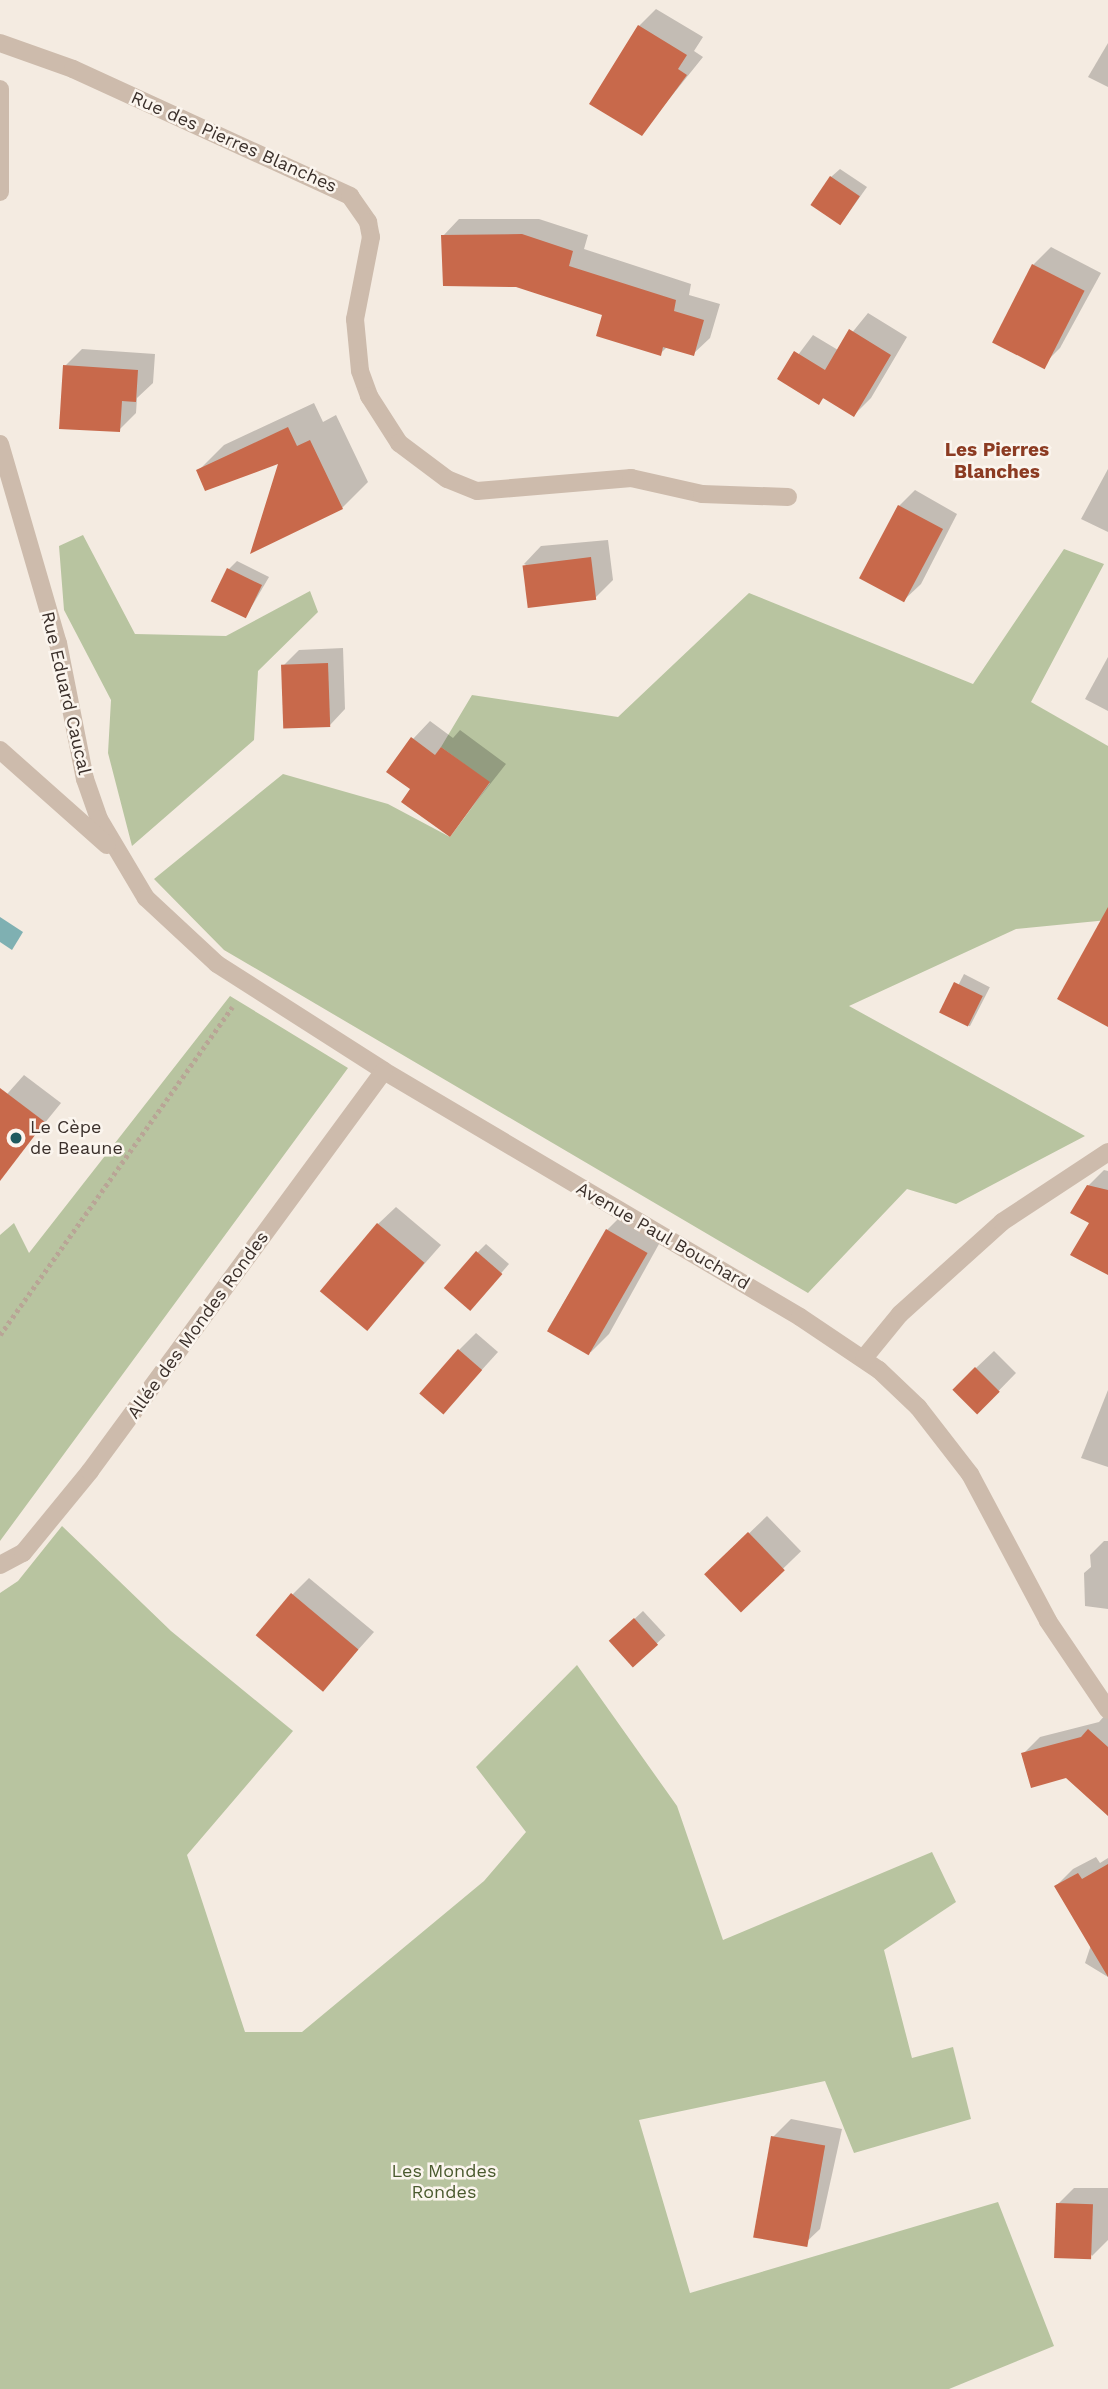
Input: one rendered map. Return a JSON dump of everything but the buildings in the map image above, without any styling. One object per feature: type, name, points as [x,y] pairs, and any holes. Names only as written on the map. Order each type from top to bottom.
[{"type":"street","name":"Rue des Pierres Blanches","points":[[0,43],[73,69],[350,196],[361,208],[371,237],[355,318],[365,384],[399,443],[447,479],[477,491],[631,478],[702,494],[788,497]]},
{"type":"street","points":[[0,89],[0,192]]},
{"type":"street","name":"Rue Eduard Caucal","points":[[0,444],[58,643],[85,779],[99,819],[120,857]]},
{"type":"street","points":[[0,750],[120,857]]},
{"type":"street","name":"Avenue Paul Bouchard","points":[[120,857],[146,898],[217,964],[384,1071],[864,1358],[948,1442],[995,1515],[1048,1621],[1108,1710]]},
{"type":"street","name":"Allée des Mondes Rondes","points":[[0,1566],[23,1553],[90,1471],[384,1071]]},
{"type":"street","points":[[864,1358],[901,1314],[1002,1222],[1108,1152]]},
{"type":"path","points":[[0,1335],[248,984]]},
{"type":"green space","points":[[83,535],[135,634],[226,636],[310,591],[318,612],[258,671],[254,740],[132,846],[108,753],[111,700],[64,610],[59,546]]},
{"type":"green space","points":[[1064,549],[1104,564],[1031,702],[1108,746],[1108,920],[1016,929],[849,1006],[1085,1136],[956,1204],[907,1189],[808,1293],[224,950],[154,879],[283,774],[388,804],[450,837],[490,783],[441,747],[472,695],[618,717],[749,593],[973,684]]},
{"type":"green space","points":[[230,996],[348,1068],[0,1541],[0,1235],[14,1223],[29,1253]]},
{"type":"green space","name":"Les Mondes Rondes","points":[[62,1526],[171,1631],[293,1731],[187,1855],[245,2032],[302,2032],[484,1881],[526,1832],[476,1767],[577,1665],[677,1806],[723,1940],[932,1852],[956,1902],[884,1950],[912,2058],[953,2047],[971,2119],[854,2153],[825,2081],[639,2120],[690,2293],[998,2202],[1054,2346],[949,2389],[0,2389],[0,1593],[18,1581]]},
{"type":"water","points":[[0,917],[23,932],[12,950],[0,942]]},
{"type":"place","name":"Le Cèpe de Beaune","points":[[16,1138]]},
{"type":"district","name":"Les Pierres Blanches","points":[[997,461]]}]
